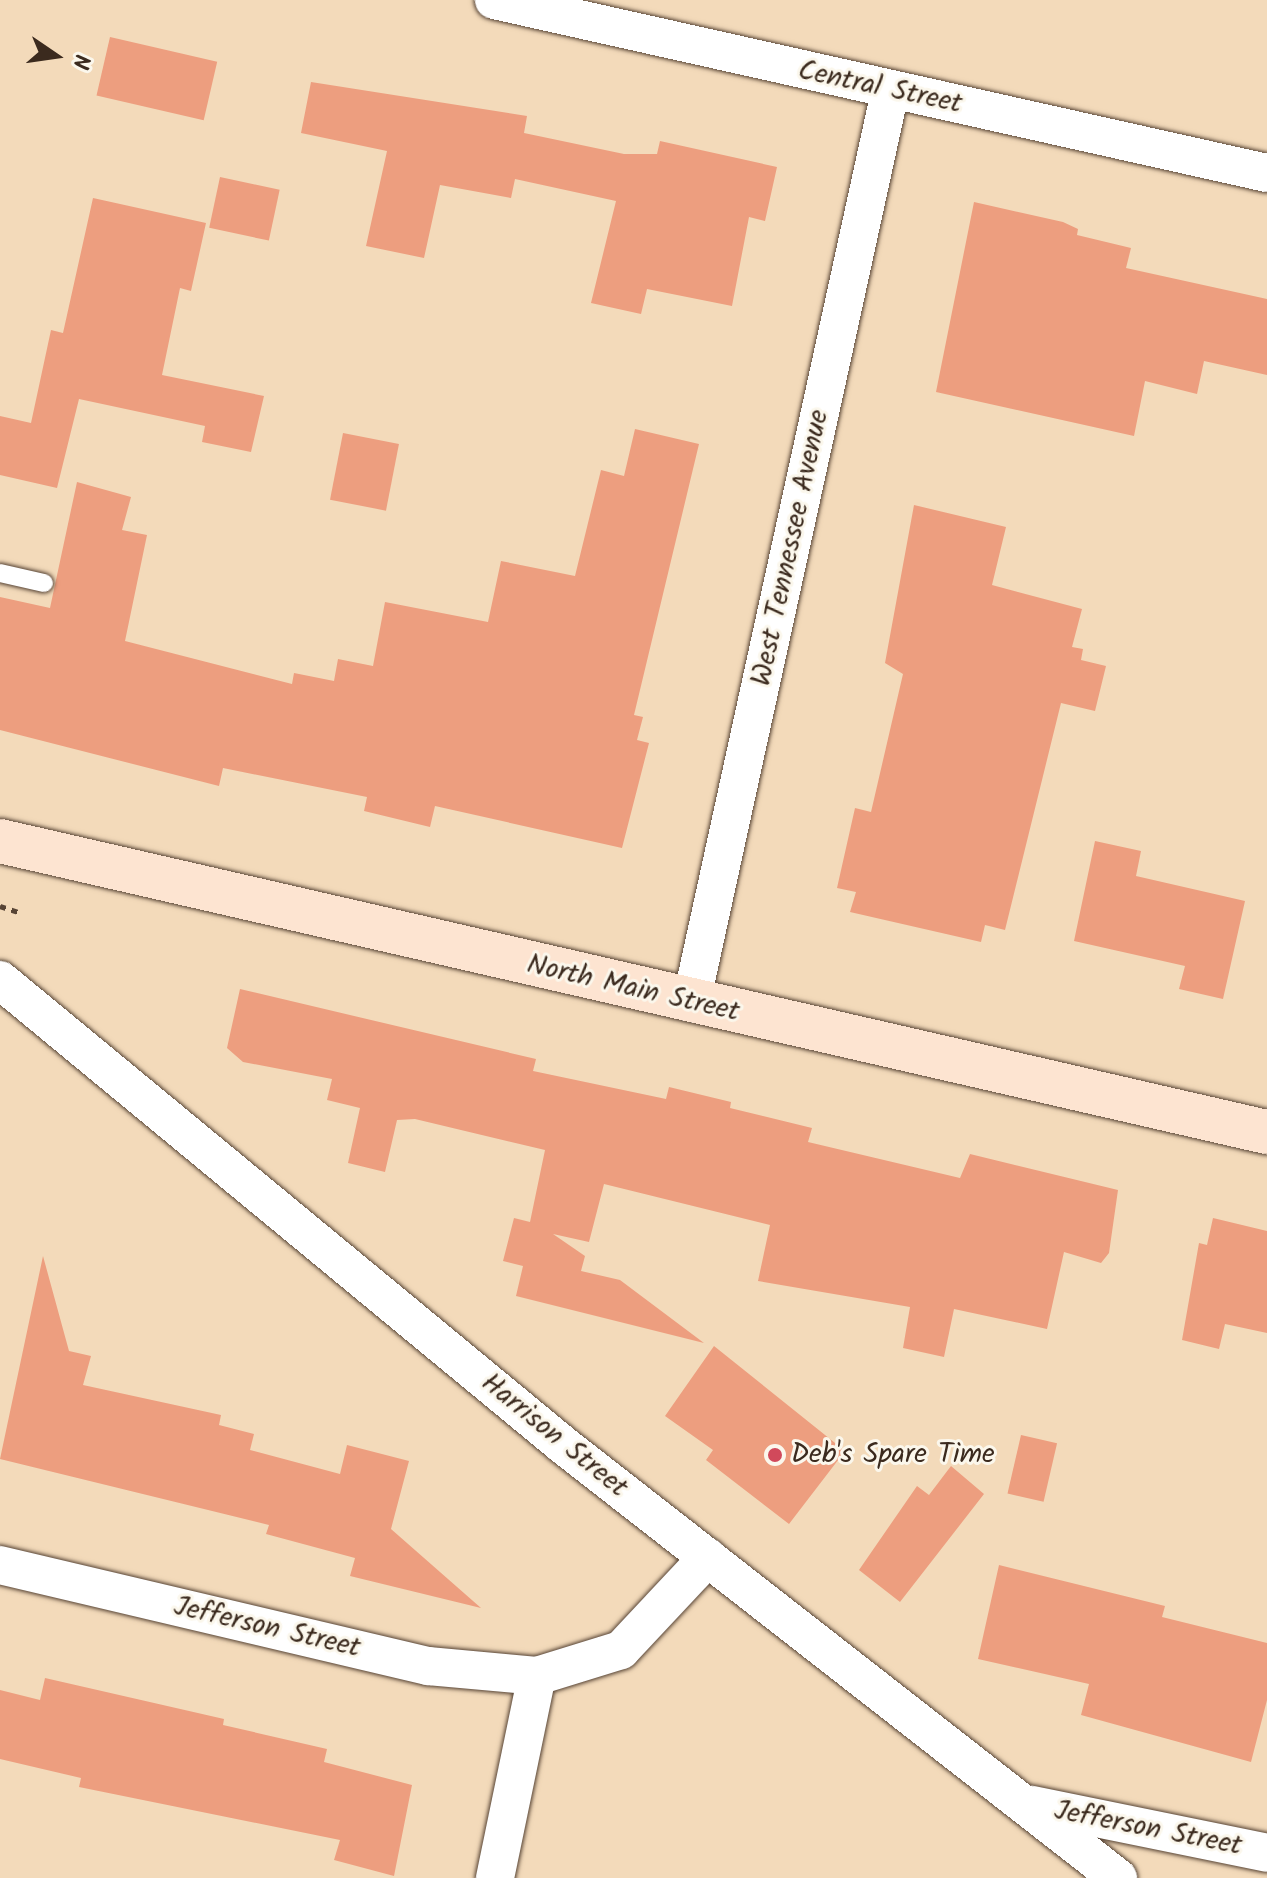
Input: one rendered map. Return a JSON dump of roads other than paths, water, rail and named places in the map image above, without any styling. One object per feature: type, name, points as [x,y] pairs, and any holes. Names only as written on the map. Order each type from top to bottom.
[{"type":"main road","name":"North Main Street","points":[[0,841],[691,1003],[1267,1132]]},
{"type":"street","name":"Central Street","points":[[494,0],[890,92],[1267,173]]},
{"type":"street","name":"West Tennessee Avenue","points":[[691,1003],[890,92]]},
{"type":"street","name":"Harrison Street","points":[[0,980],[708,1557],[1029,1805],[1118,1878]]},
{"type":"street","points":[[495,1878],[537,1676],[621,1650],[708,1557]]},
{"type":"street","name":"Jefferson Street","points":[[0,1565],[428,1666],[537,1676]]},
{"type":"street","name":"Jefferson Street","points":[[1029,1805],[1267,1853]]},
{"type":"lane","points":[[0,573],[44,583]]},
{"type":"place","name":"Deb's Spare Time","points":[[775,1455]]}]
